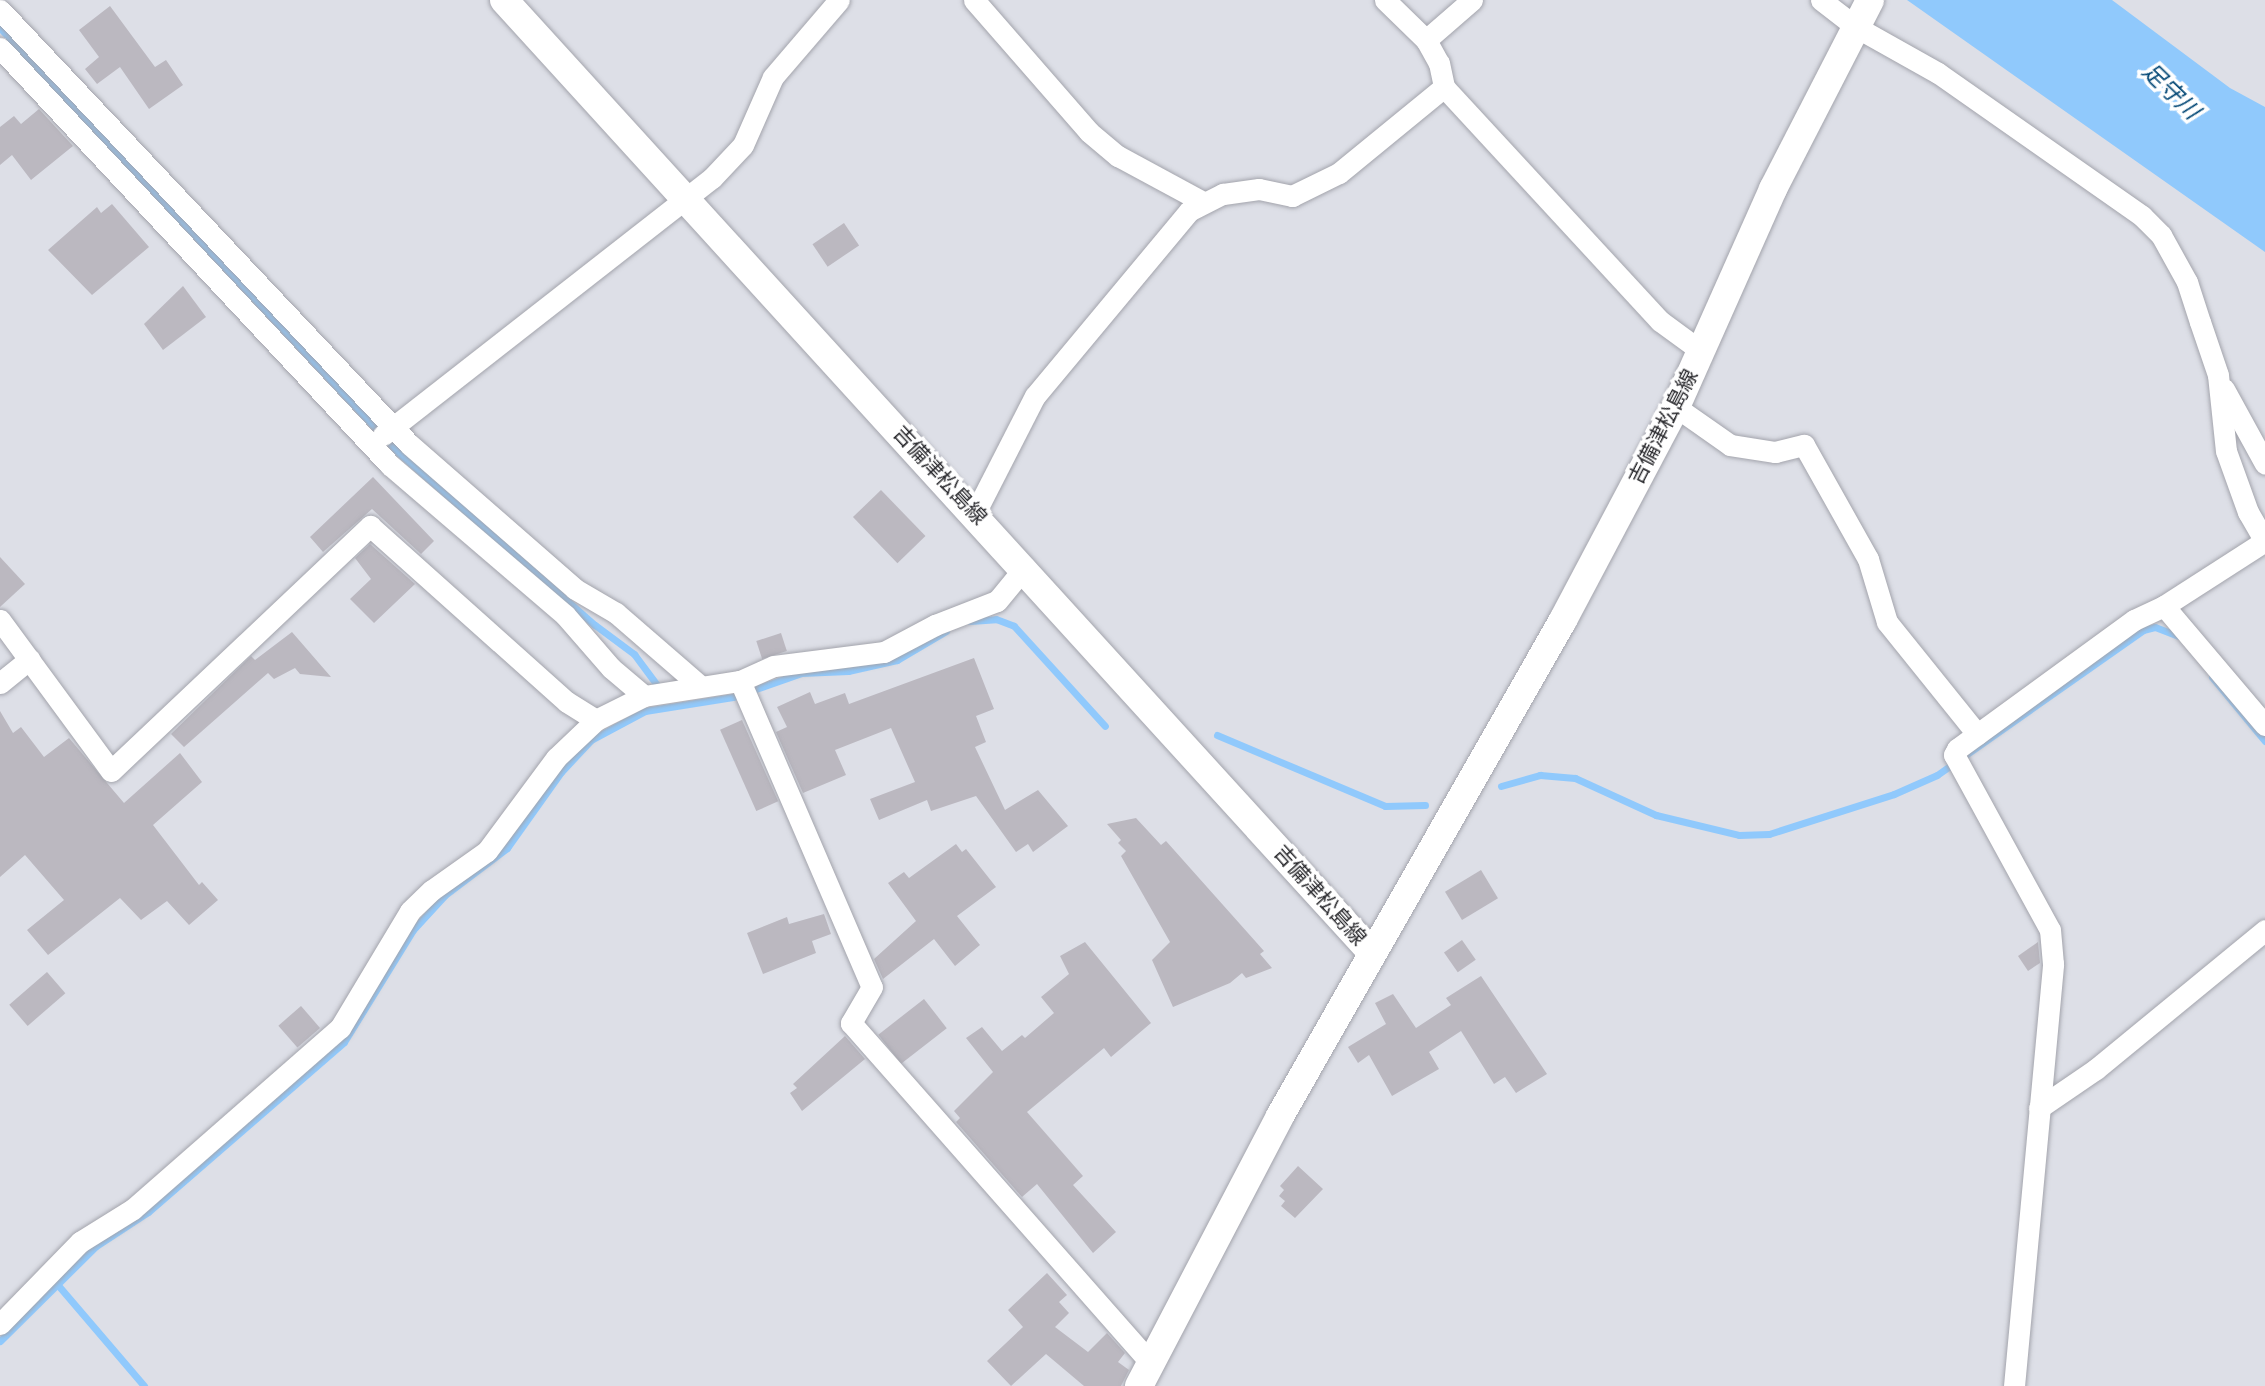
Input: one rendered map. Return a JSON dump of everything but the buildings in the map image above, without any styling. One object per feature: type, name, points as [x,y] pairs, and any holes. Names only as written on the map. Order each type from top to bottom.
[{"type":"main road","name":"吉備津松島線","points":[[504,0],[1025,567],[1372,953]]},
{"type":"main road","name":"吉備津松島線","points":[[1145,1374],[1372,953],[1563,621],[1676,407],[1773,189],[1865,11]]},
{"type":"street","points":[[370,445],[688,200],[743,145],[773,77],[839,0]]},
{"type":"street","points":[[974,0],[1089,132],[1118,156],[1203,202]]},
{"type":"street","points":[[1385,0],[1426,40],[1439,63],[1444,87],[1660,321],[1701,351]]},
{"type":"street","points":[[1426,40],[1472,0]]},
{"type":"street","points":[[1821,0],[1865,11],[1938,73],[2142,216],[2175,257],[2218,375],[2265,464]]},
{"type":"street","points":[[0,10],[393,427],[575,589],[616,613],[699,685]]},
{"type":"street","points":[[0,48],[370,445],[565,615],[611,668],[647,696]]},
{"type":"street","points":[[975,513],[1035,396],[1171,229],[1203,202],[1259,189],[1292,196],[1339,173],[1444,87]]},
{"type":"street","points":[[2014,1386],[2053,964],[2050,930],[1956,763],[1977,734],[2134,620],[2164,606],[2265,541],[2248,512],[2226,451],[2218,375]]},
{"type":"street","points":[[1676,407],[1730,445],[1775,452],[1804,445],[1868,559],[1887,622],[1977,734]]},
{"type":"street","points":[[0,620],[111,771],[370,526],[567,702],[596,720]]},
{"type":"street","points":[[0,1324],[80,1242],[133,1209],[340,1028],[410,911],[432,890],[488,851],[556,758],[596,720],[647,696],[673,690],[699,685],[743,689],[774,666],[884,652],[935,625],[997,601],[1025,567]]},
{"type":"street","points":[[2164,606],[2265,725]]},
{"type":"street","points":[[0,683],[30,659]]},
{"type":"street","points":[[743,689],[872,987],[850,1023],[1145,1374]]},
{"type":"street","points":[[2039,1108],[2096,1069],[2265,929]]},
{"type":"water","name":"足守川","points":[[1907,0],[2112,0],[2230,88],[2265,107],[2265,252]]},
{"type":"waterway","points":[[0,28],[399,453],[595,625],[634,654],[660,689]]},
{"type":"waterway","points":[[970,621],[996,619],[1014,626],[1105,726]]},
{"type":"waterway","points":[[1501,786],[1540,775],[1575,778],[1656,815],[1739,835],[1769,834],[1894,794],[1937,775],[2143,630],[2155,627],[2178,636]]},
{"type":"waterway","points":[[0,1341],[96,1246],[148,1212],[344,1042],[413,930],[445,895],[507,848],[561,772],[591,740],[645,711],[733,697],[801,673],[848,671],[897,660],[946,631]]},
{"type":"waterway","points":[[2212,677],[2265,741]]},
{"type":"waterway","points":[[1217,735],[1385,806],[1425,805]]},
{"type":"waterway","points":[[57,1284],[144,1386]]}]
